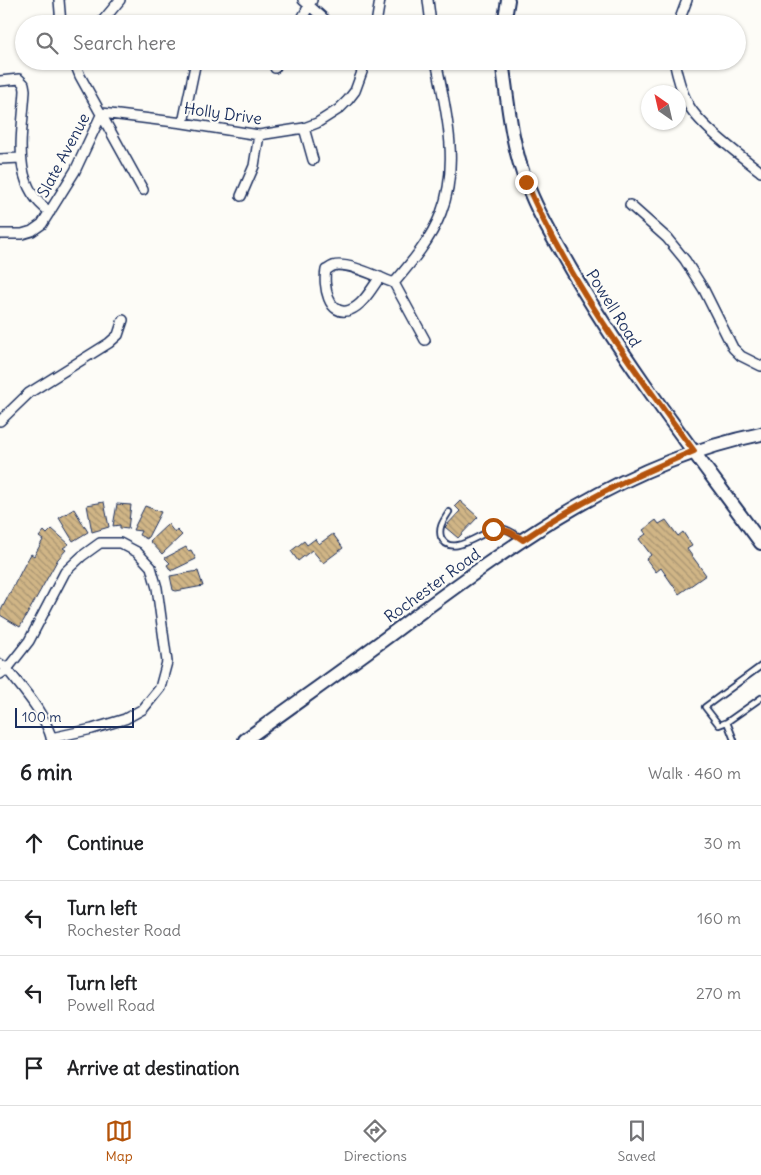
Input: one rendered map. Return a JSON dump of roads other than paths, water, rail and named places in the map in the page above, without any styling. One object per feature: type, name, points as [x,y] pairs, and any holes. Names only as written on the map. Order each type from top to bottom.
[{"type":"street","points":[[59,0],[60,15]]},
{"type":"street","points":[[108,15],[120,0]]},
{"type":"street","points":[[378,15],[380,0]]},
{"type":"street","points":[[428,0],[430,15]]},
{"type":"street","points":[[506,15],[508,0]]},
{"type":"street","points":[[681,15],[687,0]]},
{"type":"street","points":[[303,15],[308,2],[321,15]]},
{"type":"street","points":[[78,70],[143,190]]},
{"type":"street","points":[[183,123],[194,70]]},
{"type":"street","name":"Holly Drive","points":[[102,113],[183,123],[258,136],[304,128],[328,116],[339,109],[355,91],[363,70]]},
{"type":"street","points":[[394,283],[428,240],[442,213],[448,187],[450,139],[438,70]]},
{"type":"street","name":"Powell Road","points":[[503,70],[511,127],[526,182],[540,216],[621,351],[761,543]]},
{"type":"street","points":[[675,70],[687,104],[698,118],[761,172]]},
{"type":"street","points":[[0,81],[19,79],[24,84],[26,90],[21,158],[23,176],[40,205],[50,212]]},
{"type":"street","name":"Slate Avenue","points":[[0,234],[10,235],[32,231],[42,224],[75,171],[102,113]]},
{"type":"street","points":[[304,128],[313,160]]},
{"type":"street","points":[[241,196],[254,166],[258,136]]},
{"type":"street","points":[[0,159],[21,158]]},
{"type":"street","points":[[630,205],[667,238],[685,260],[704,290],[733,348],[741,356],[761,366]]},
{"type":"street","points":[[380,277],[362,300],[350,310],[345,311],[334,307],[326,295],[324,287],[326,270],[333,266],[342,265],[350,267],[380,277],[394,283],[424,340]]},
{"type":"street","points":[[0,420],[30,393],[110,343],[118,335],[123,320]]},
{"type":"street","name":"Rochester Road","points":[[245,740],[523,540],[590,498],[644,471],[694,451],[761,434]]},
{"type":"street","points":[[100,543],[120,543],[137,552],[151,567],[167,662],[160,688],[143,709],[125,719],[52,739],[36,705],[2,669],[29,641],[65,572],[100,543]]},
{"type":"lane","points":[[449,512],[441,525],[440,534],[443,541],[450,545],[457,546],[493,529],[502,528],[523,540]]},
{"type":"lane","points":[[761,666],[705,706],[719,725],[727,722],[761,698]]},
{"type":"lane","points":[[727,722],[734,740]]}]
